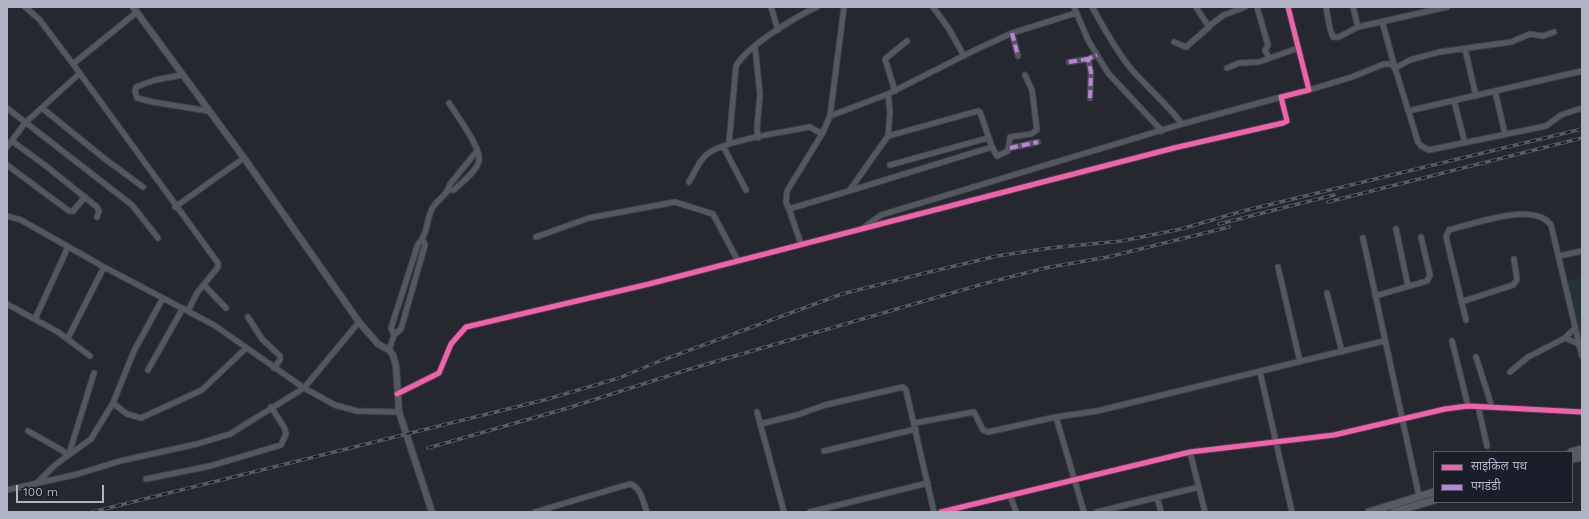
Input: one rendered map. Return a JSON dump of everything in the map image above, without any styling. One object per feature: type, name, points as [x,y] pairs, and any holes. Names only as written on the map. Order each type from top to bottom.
[{"type":"main road","points":[[1370,512],[1433,492]]},
{"type":"main road","points":[[1394,512],[1433,500]]},
{"type":"street","points":[[25,7],[39,19],[80,73],[175,207],[218,264],[188,311]]},
{"type":"street","points":[[771,7],[778,30]]},
{"type":"street","points":[[729,143],[736,66],[740,60],[755,46],[778,30],[817,7]]},
{"type":"street","points":[[801,244],[786,202],[788,191],[822,134],[830,116],[844,7]]},
{"type":"street","points":[[932,7],[949,29],[964,56]]},
{"type":"street","points":[[1074,7],[1097,55],[1118,85],[1162,131]]},
{"type":"street","points":[[1092,7],[1106,32],[1131,69],[1165,102],[1182,124]]},
{"type":"street","points":[[1196,7],[1209,26]]},
{"type":"street","points":[[1174,42],[1186,47],[1209,26],[1224,15],[1245,7]]},
{"type":"street","points":[[1257,7],[1268,45],[1265,50],[1269,58]]},
{"type":"street","points":[[1288,7],[1309,90]]},
{"type":"street","points":[[1326,7],[1333,37],[1338,38],[1358,27],[1447,7]]},
{"type":"street","points":[[1355,7],[1358,27]]},
{"type":"street","points":[[73,64],[135,10],[244,158],[359,322],[378,344],[389,350],[393,355],[396,366],[399,412],[432,512]]},
{"type":"street","points":[[830,116],[895,91],[964,56],[1012,34],[1076,13]]},
{"type":"street","points":[[1382,22],[1418,142],[1425,149],[1435,150],[1546,126],[1561,115],[1582,108]]},
{"type":"street","points":[[1395,68],[1410,60],[1430,54],[1511,42],[1530,34],[1543,36],[1554,32]]},
{"type":"street","points":[[1012,34],[1018,56]]},
{"type":"street","points":[[895,91],[885,60],[907,41]]},
{"type":"street","points":[[755,46],[760,94],[757,128],[758,138]]},
{"type":"street","points":[[1227,68],[1239,63],[1259,62],[1298,48]]},
{"type":"street","points":[[1465,49],[1476,96]]},
{"type":"street","points":[[1069,62],[1088,59],[1097,55]]},
{"type":"street","points":[[1088,59],[1091,72],[1090,98]]},
{"type":"street","points":[[862,229],[881,215],[1182,124],[1352,78],[1384,64],[1391,64],[1395,68]]},
{"type":"street","points":[[1408,111],[1582,71]]},
{"type":"street","points":[[7,147],[25,123],[80,73]]},
{"type":"street","points":[[182,75],[155,80],[136,87],[135,91],[137,98],[153,102],[208,110]]},
{"type":"street","points":[[888,136],[975,111],[980,112],[988,138],[997,156],[1008,152],[1010,148],[1010,137],[1032,134],[1037,130],[1032,90],[1025,75]]},
{"type":"street","points":[[1496,92],[1505,134]]},
{"type":"street","points":[[849,191],[888,136],[890,112],[888,94]]},
{"type":"street","points":[[397,394],[439,373],[452,344],[466,327],[738,261],[1174,148],[1283,123],[1287,121],[1281,97]]},
{"type":"street","points":[[1454,101],[1465,143]]},
{"type":"street","points":[[449,102],[479,157],[477,164],[454,190],[449,190]]},
{"type":"street","points":[[7,108],[132,205],[158,238]]},
{"type":"street","points":[[42,108],[105,159],[143,187]]},
{"type":"street","points":[[689,182],[703,158],[729,143],[810,127],[822,134]]},
{"type":"street","points":[[7,135],[85,196],[97,207],[99,211],[97,217]]},
{"type":"street","points":[[890,166],[988,138]]},
{"type":"street","points":[[1010,148],[1038,142]]},
{"type":"street","points":[[723,146],[746,190]]},
{"type":"street","points":[[789,209],[992,147]]},
{"type":"street","points":[[394,335],[391,328],[418,244],[423,240],[433,207],[449,190],[450,184],[477,151]]},
{"type":"street","points":[[175,207],[244,158]]},
{"type":"street","points":[[7,166],[68,211],[73,210],[85,196]]},
{"type":"street","points":[[536,237],[589,218],[679,202],[713,214],[738,261]]},
{"type":"street","points":[[1466,320],[1460,302],[1446,237],[1449,230],[1518,214],[1533,214],[1548,220],[1551,225],[1582,356]]},
{"type":"street","points":[[7,216],[21,220],[104,267],[214,325],[304,388],[335,405],[357,411],[399,412]]},
{"type":"street","points":[[1396,229],[1408,286]]},
{"type":"street","points":[[1375,296],[1427,281],[1430,278],[1421,237]]},
{"type":"street","points":[[1363,238],[1384,341],[1403,419],[1419,496]]},
{"type":"street","points":[[389,350],[394,335],[401,329],[426,245],[423,240]]},
{"type":"street","points":[[35,319],[68,247]]},
{"type":"street","points":[[1558,256],[1582,251]]},
{"type":"street","points":[[1460,302],[1513,285],[1517,280],[1514,259]]},
{"type":"street","points":[[68,338],[104,267]]},
{"type":"street","points":[[1278,267],[1300,362]]},
{"type":"street","points":[[204,285],[226,308]]},
{"type":"street","points":[[1327,293],[1342,352]]},
{"type":"street","points":[[37,483],[46,472],[96,434],[113,403],[134,351],[163,298]]},
{"type":"street","points":[[7,304],[68,338],[90,356]]},
{"type":"street","points":[[148,370],[183,308]]},
{"type":"street","points":[[248,317],[262,339],[280,356],[280,360],[274,368]]},
{"type":"street","points":[[7,490],[78,474],[120,461],[216,439],[243,426],[304,388],[359,322]]},
{"type":"street","points":[[1510,372],[1528,357],[1565,338],[1575,328]]},
{"type":"street","points":[[1565,338],[1579,344]]},
{"type":"street","points":[[915,423],[974,412],[983,430],[988,432],[1056,417],[1097,411],[1384,341]]},
{"type":"street","points":[[1452,341],[1468,406]]},
{"type":"street","points":[[113,403],[127,414],[141,418],[202,390],[246,348]]},
{"type":"street","points":[[1476,357],[1492,407]]},
{"type":"street","points":[[1260,372],[1292,512]]},
{"type":"street","points":[[68,455],[94,373]]},
{"type":"street","points":[[760,424],[797,415],[825,405],[900,387],[906,390],[915,423],[934,512]]},
{"type":"street","points":[[1478,406],[1487,446]]},
{"type":"street","points":[[941,512],[1190,452],[1334,435],[1446,409],[1478,406],[1582,412]]},
{"type":"street","points":[[146,479],[210,466],[281,445],[286,434],[284,427],[271,408]]},
{"type":"street","points":[[757,412],[784,512]]},
{"type":"street","points":[[1056,417],[1084,512]]},
{"type":"street","points":[[824,451],[916,429]]},
{"type":"street","points":[[28,431],[68,455]]},
{"type":"street","points":[[1190,452],[1205,512]]},
{"type":"street","points":[[810,512],[928,482]]},
{"type":"street","points":[[534,512],[630,484],[634,485],[639,490],[647,512]]},
{"type":"street","points":[[1097,512],[1199,487]]},
{"type":"street","points":[[1010,495],[1016,512]]},
{"type":"street","points":[[1157,497],[1161,512]]},
{"type":"shaded area","points":[[1582,277],[1582,341],[1567,281]]},
{"type":"railway","points":[[92,512],[548,399],[619,378],[660,361],[842,294],[997,256],[1050,248],[1122,241],[1181,229],[1243,211],[1582,129]]},
{"type":"railway","points":[[1328,202],[1582,138]]},
{"type":"railway","points":[[1219,224],[1334,195]]},
{"type":"railway","points":[[428,448],[568,408],[690,369],[983,284],[1045,268],[1108,257],[1229,227]]},
{"type":"marked path","points":[[1012,33],[1018,56]]},
{"type":"marked path","points":[[1090,98],[1091,72],[1088,59],[1097,55]]},
{"type":"marked path","points":[[1069,62],[1088,59]]},
{"type":"marked path","points":[[1010,148],[1038,142]]},
{"type":"cycle path","points":[[397,394],[439,373],[451,344],[466,327],[649,284],[1174,148],[1283,123],[1287,121],[1281,97],[1309,90],[1288,7]]},
{"type":"cycle path","points":[[941,512],[1190,452],[1334,435],[1445,409],[1468,406],[1582,412]]}]
